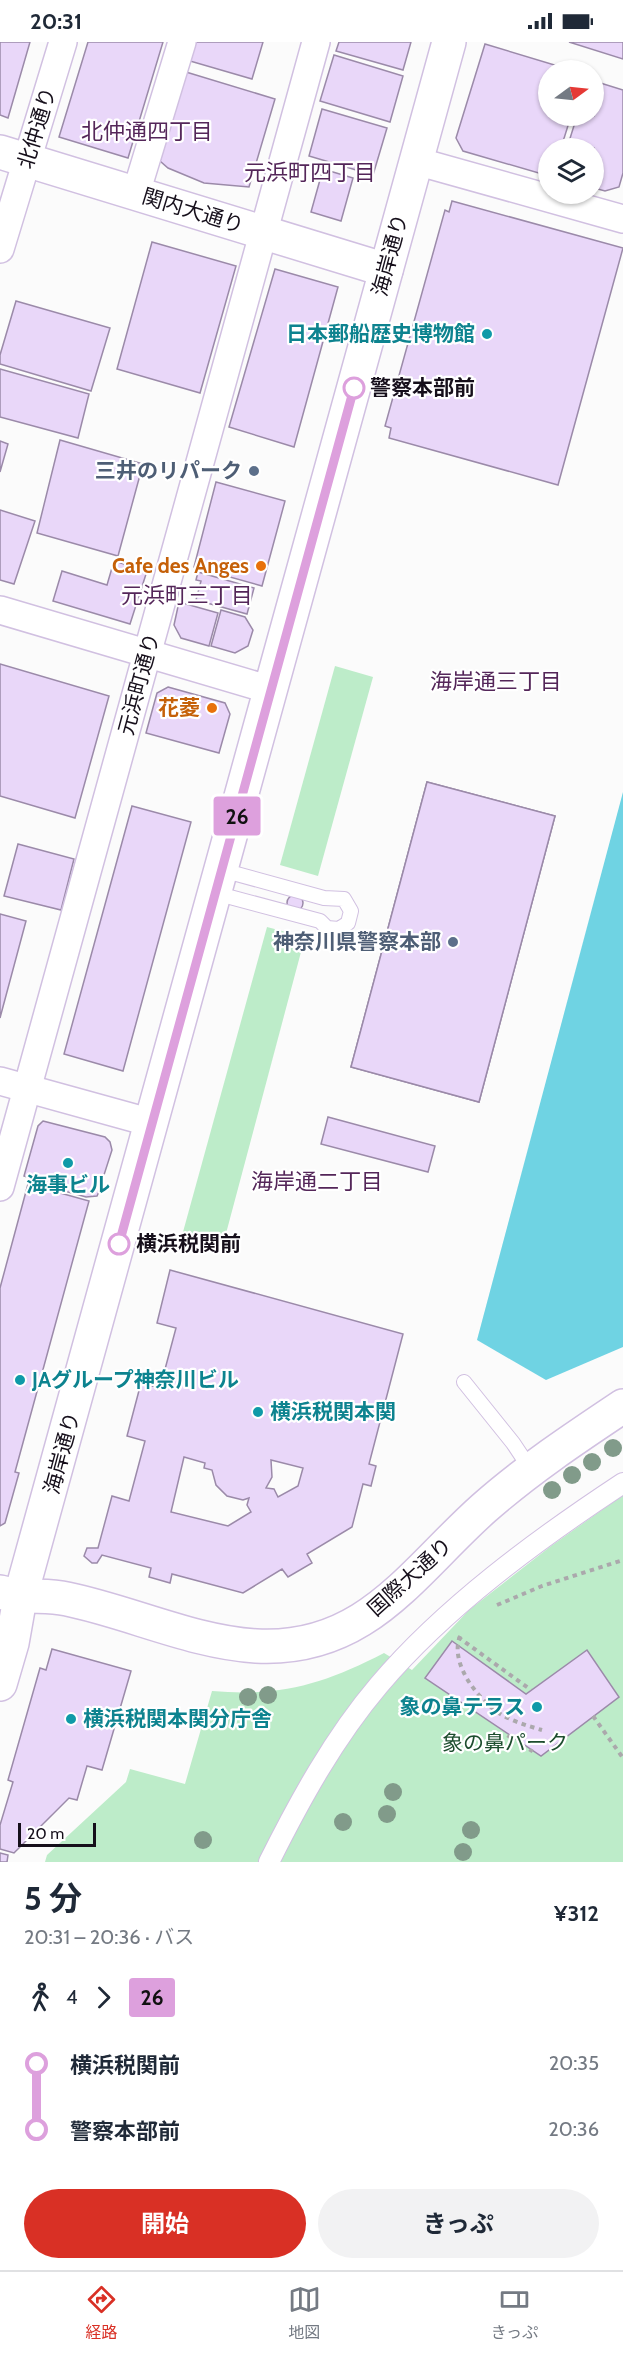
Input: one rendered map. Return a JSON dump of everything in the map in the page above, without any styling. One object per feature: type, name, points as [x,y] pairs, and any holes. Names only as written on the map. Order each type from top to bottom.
[{"type":"street","name":"北仲通り","points":[[0,249],[14,156],[63,42]]},
{"type":"street","points":[[136,193],[182,42]]},
{"type":"street","name":"元浜町通り","points":[[0,1187],[316,42]]},
{"type":"street","name":"海岸通り","points":[[0,1684],[12,1643],[10,1595],[152,1123],[449,42]]},
{"type":"street","name":"関内大通り","points":[[14,156],[386,270]]},
{"type":"street","points":[[416,161],[623,219]]},
{"type":"street","points":[[0,610],[271,690]]},
{"type":"street","points":[[0,1081],[152,1123]]},
{"type":"street","name":"国際大通り","points":[[10,1595],[65,1598],[224,1641],[255,1646],[299,1645],[345,1630],[377,1611],[484,1508],[531,1470],[623,1406]]},
{"type":"street","points":[[269,1862],[304,1791],[378,1686],[420,1641],[546,1538],[623,1483]]},
{"type":"lane","points":[[218,881],[324,898],[344,899],[351,911],[348,923],[339,929],[327,928],[320,921],[218,881]]},
{"type":"lane","points":[[464,1382],[513,1443],[531,1470]]},
{"type":"path","points":[[491,1608],[542,1586],[623,1560]]},
{"type":"path","points":[[465,1629],[457,1647],[460,1661],[478,1693],[505,1717],[542,1730]]},
{"type":"path","points":[[464,1643],[531,1690]]},
{"type":"path","points":[[593,1716],[623,1758]]},
{"type":"green space","points":[[335,666],[373,677],[318,876],[280,865]]},
{"type":"green space","points":[[267,927],[305,937],[224,1241],[183,1232]]},
{"type":"green space","name":"象の鼻パーク","points":[[623,1495],[623,1862],[45,1862],[47,1855],[126,1782],[130,1769],[185,1784],[212,1691],[260,1692],[301,1686],[342,1673],[384,1653],[412,1670],[469,1610],[551,1546]]},
{"type":"water","points":[[623,792],[623,1347],[546,1380],[477,1340]]},
{"type":"building","points":[[0,42],[30,42],[8,118],[0,115]]},
{"type":"building","points":[[88,42],[163,42],[128,158],[59,137]]},
{"type":"building","points":[[196,42],[263,42],[252,79],[190,61]]},
{"type":"building","points":[[339,42],[411,42],[403,70],[336,51]]},
{"type":"building","points":[[569,42],[623,42],[623,59]]},
{"type":"building","points":[[485,44],[538,60],[538,126],[568,126],[564,138],[538,138],[538,173],[463,151],[456,138]]},
{"type":"building","points":[[334,55],[403,76],[390,122],[320,101]]},
{"type":"building","points":[[186,72],[275,99],[249,187],[204,183],[168,168],[160,161]]},
{"type":"building","points":[[604,84],[623,90],[623,173],[619,187],[604,191],[604,138],[570,138],[574,126],[604,126]]},
{"type":"building","points":[[322,109],[387,128],[373,175],[309,156]]},
{"type":"building","points":[[323,169],[353,178],[341,221],[311,212]]},
{"type":"building","points":[[452,201],[623,248],[558,485],[389,438],[391,428],[385,426],[445,210],[449,212]]},
{"type":"building","points":[[152,242],[236,266],[200,393],[117,369]]},
{"type":"building","points":[[275,269],[338,287],[294,447],[229,427]]},
{"type":"building","points":[[16,301],[110,328],[91,391],[0,364],[0,355]]},
{"type":"building","points":[[0,369],[89,394],[78,438],[0,417]]},
{"type":"building","points":[[60,440],[143,464],[118,556],[37,533]]},
{"type":"building","points":[[0,441],[8,444],[0,472]]},
{"type":"building","points":[[216,482],[285,501],[262,586],[194,567]]},
{"type":"building","points":[[0,510],[35,521],[14,584],[0,580]]},
{"type":"building","points":[[114,561],[147,571],[130,624],[53,601],[62,571],[107,585]]},
{"type":"building","points":[[198,572],[254,588],[247,614],[196,600],[201,581],[196,580]]},
{"type":"building","points":[[179,602],[218,613],[209,646],[181,638],[174,625]]},
{"type":"building","points":[[221,610],[245,617],[253,630],[248,646],[235,653],[211,646]]},
{"type":"building","points":[[0,664],[109,696],[75,818],[0,796]]},
{"type":"building","points":[[168,687],[225,703],[230,714],[219,753],[146,733],[157,693]]},
{"type":"building","name":"神奈川県警察本部","points":[[427,782],[555,816],[479,1102],[351,1067]]},
{"type":"building","name":"神奈川県警察本部","points":[[427,782],[555,816],[479,1102],[351,1067]]},
{"type":"building","points":[[132,806],[191,822],[123,1071],[64,1054]]},
{"type":"building","points":[[18,844],[74,859],[61,910],[4,896]]},
{"type":"building","points":[[292,895],[298,895],[303,903],[301,909],[292,911],[287,906],[287,900]]},
{"type":"building","points":[[0,914],[26,921],[0,1018]]},
{"type":"building","points":[[328,1117],[435,1146],[428,1172],[321,1144]]},
{"type":"building","name":"海事ビル","points":[[43,1121],[105,1137],[110,1142],[112,1150],[103,1178],[99,1176],[98,1181],[101,1187],[97,1196],[86,1197],[39,1184],[39,1181],[24,1176],[38,1126]]},
{"type":"building","name":"JAグループ神奈川ビル","points":[[28,1184],[89,1201],[15,1472],[19,1473],[5,1523],[0,1526],[0,1288]]},
{"type":"building","name":"横浜税関本関","points":[[170,1270],[403,1334],[369,1464],[376,1466],[371,1486],[363,1484],[352,1527],[307,1554],[312,1563],[288,1577],[282,1569],[243,1593],[172,1574],[170,1583],[149,1577],[151,1568],[102,1555],[97,1563],[92,1563],[84,1556],[87,1548],[98,1548],[112,1496],[129,1501],[145,1441],[127,1436],[141,1383],[160,1388],[176,1328],[157,1323]],"holes":[[[184,1457],[205,1463],[204,1468],[212,1470],[216,1485],[227,1496],[243,1500],[249,1498],[247,1505],[251,1512],[228,1526],[171,1512]],[[271,1460],[303,1468],[298,1486],[278,1497],[274,1489],[266,1488],[272,1477]]]},
{"type":"building","name":"象の鼻テラス","points":[[452,1641],[526,1694],[587,1650],[619,1697],[541,1756],[425,1678]]},
{"type":"building","name":"横浜税関本関分庁舎","points":[[52,1649],[131,1671],[102,1770],[87,1766],[77,1800],[69,1798],[14,1853],[0,1849],[0,1825],[13,1782],[8,1780],[40,1668],[46,1670]]},
{"type":"building","points":[[0,1853],[8,1855],[7,1862],[0,1862]]},
{"type":"bus line","name":"26","points":[[119,1244],[354,388]]},
{"type":"place","name":"日本郵船歴史博物館","points":[[487,334]]},
{"type":"place","name":"警察本部前","points":[[354,388]]},
{"type":"place","name":"三井のリパーク","points":[[254,471]]},
{"type":"place","name":"Cafe des Anges","points":[[261,566]]},
{"type":"place","name":"花菱","points":[[212,708]]},
{"type":"place","name":"神奈川県警察本部","points":[[453,942]]},
{"type":"place","name":"海事ビル","points":[[68,1163]]},
{"type":"place","name":"横浜税関前","points":[[119,1244]]},
{"type":"place","name":"JAグループ神奈川ビル","points":[[20,1380]]},
{"type":"place","name":"横浜税関本関","points":[[258,1412]]},
{"type":"place","name":"象の鼻テラス","points":[[537,1707]]},
{"type":"place","name":"横浜税関本関分庁舎","points":[[71,1719]]},
{"type":"district","name":"北仲通四丁目","points":[[147,131]]},
{"type":"district","name":"元浜町四丁目","points":[[310,172]]},
{"type":"district","name":"元浜町三丁目","points":[[187,595]]},
{"type":"district","name":"海岸通三丁目","points":[[496,681]]},
{"type":"district","name":"海岸通二丁目","points":[[317,1181]]}]
